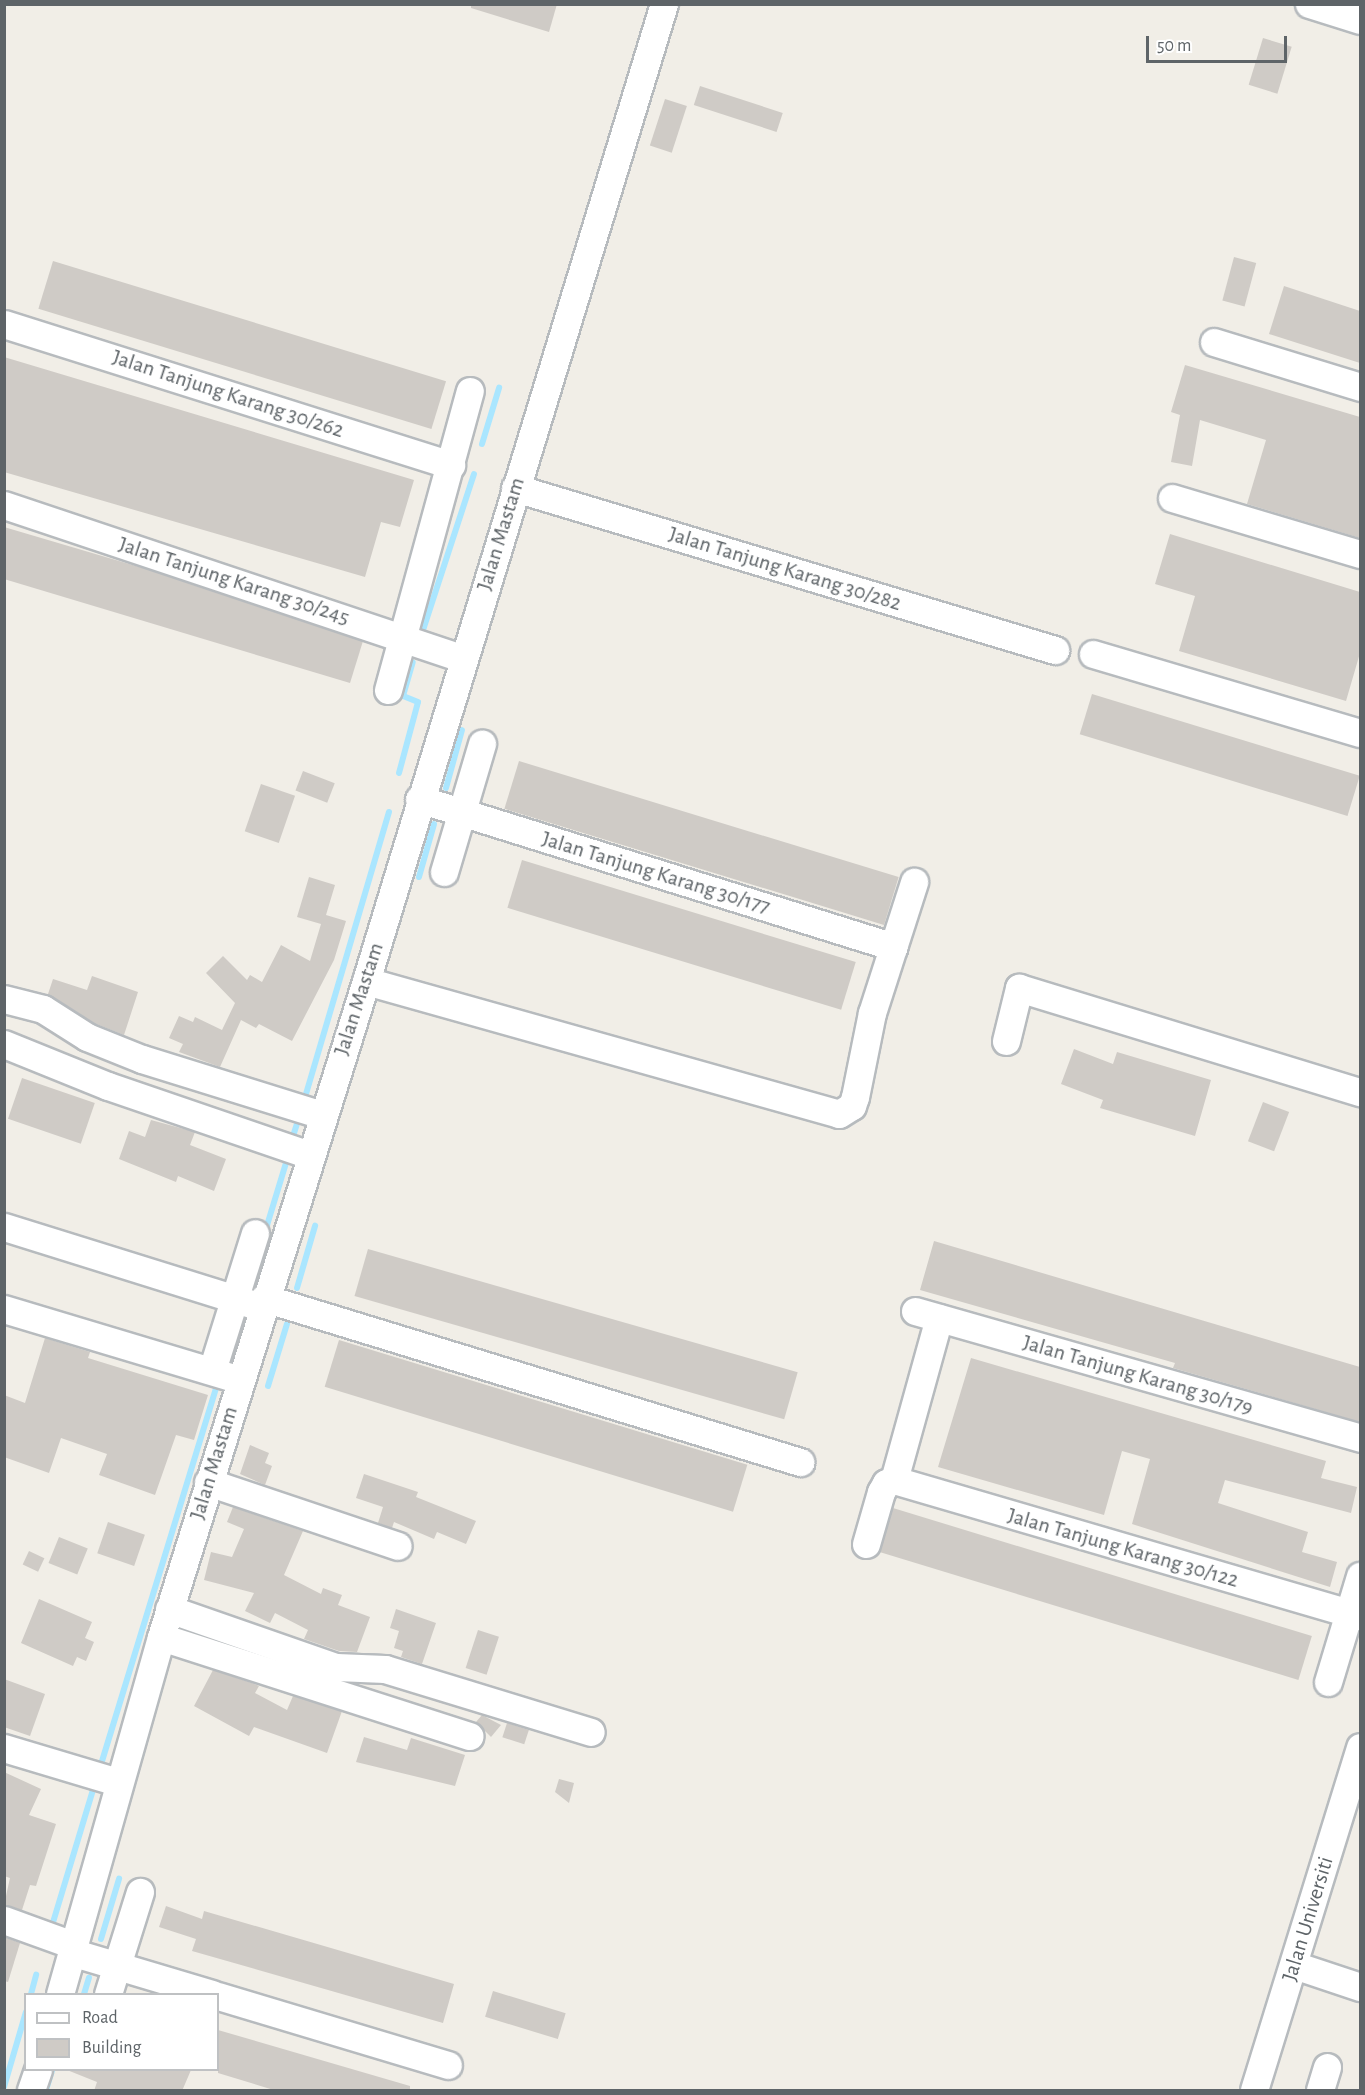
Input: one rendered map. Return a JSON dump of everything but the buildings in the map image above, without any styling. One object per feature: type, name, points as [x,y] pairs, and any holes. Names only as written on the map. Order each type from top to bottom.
[{"type":"street","name":"Jalan Mastam","points":[[61,1993],[78,1951],[112,1781],[208,1482],[224,1373],[263,1302],[366,981],[462,658],[664,4]]},
{"type":"street","points":[[1309,4],[1360,20]]},
{"type":"street","name":"Jalan Tanjung Karang 30/262","points":[[4,324],[451,465]]},
{"type":"street","points":[[1214,342],[1360,387]]},
{"type":"street","points":[[388,690],[470,391]]},
{"type":"street","name":"Jalan Tanjung Karang 30/282","points":[[515,488],[1055,650]]},
{"type":"street","points":[[1172,498],[1360,554]]},
{"type":"street","name":"Jalan Tanjung Karang 30/245","points":[[4,505],[462,658]]},
{"type":"street","points":[[1093,654],[1360,733]]},
{"type":"street","points":[[444,872],[482,744]]},
{"type":"street","name":"Jalan Tanjung Karang 30/177","points":[[419,799],[893,947]]},
{"type":"street","points":[[366,981],[839,1114],[852,1106],[855,1097],[872,1013],[914,882]]},
{"type":"street","points":[[1006,1041],[1019,988],[1360,1092]]},
{"type":"street","points":[[4,999],[43,1009],[87,1037],[142,1059],[322,1115]]},
{"type":"street","points":[[4,1044],[108,1086],[309,1155]]},
{"type":"street","points":[[4,1227],[234,1299],[263,1302],[800,1462]]},
{"type":"street","points":[[4,1309],[224,1373],[234,1299],[255,1233]]},
{"type":"street","name":"Jalan Tanjung Karang 30/179","points":[[890,1482],[927,1314],[1360,1438]]},
{"type":"street","points":[[208,1482],[398,1546]]},
{"type":"street","points":[[866,1545],[876,1505],[890,1482]]},
{"type":"street","name":"Jalan Tanjung Karang 30/122","points":[[890,1482],[1355,1615]]},
{"type":"street","points":[[1328,1682],[1355,1615],[1360,1576]]},
{"type":"street","points":[[169,1609],[336,1667],[385,1669],[591,1732]]},
{"type":"street","points":[[160,1636],[470,1736]]},
{"type":"street","name":"Jalan Universiti","points":[[1254,2091],[1294,1965],[1352,1801],[1360,1747]]},
{"type":"street","points":[[4,1748],[112,1781]]},
{"type":"street","points":[[78,1951],[140,1892]]},
{"type":"street","points":[[4,1920],[78,1951],[206,1993]]},
{"type":"street","points":[[78,1951],[107,1993]]},
{"type":"street","points":[[1294,1965],[1360,1987]]},
{"type":"street","points":[[219,1996],[448,2066]]},
{"type":"street","points":[[31,2091],[38,2071]]},
{"type":"waterway","points":[[482,444],[499,388]]},
{"type":"waterway","points":[[423,630],[474,474]]},
{"type":"waterway","points":[[399,773],[418,702],[403,696],[413,662]]},
{"type":"waterway","points":[[446,788],[462,730]]},
{"type":"waterway","points":[[306,1094],[389,812]]},
{"type":"waterway","points":[[419,877],[434,824]]},
{"type":"waterway","points":[[294,1133],[297,1124]]},
{"type":"waterway","points":[[265,1232],[286,1163]]},
{"type":"waterway","points":[[297,1288],[315,1226]]},
{"type":"waterway","points":[[268,1386],[287,1324]]},
{"type":"waterway","points":[[99,1771],[219,1379]]},
{"type":"waterway","points":[[51,1929],[95,1783]]},
{"type":"waterway","points":[[101,1939],[119,1879]]},
{"type":"waterway","points":[[31,1993],[36,1975]]},
{"type":"waterway","points":[[84,1993],[89,1978]]},
{"type":"waterway","points":[[4,2087],[24,2019]]},
{"type":"waterway","points":[[46,2090],[52,2071]]}]
